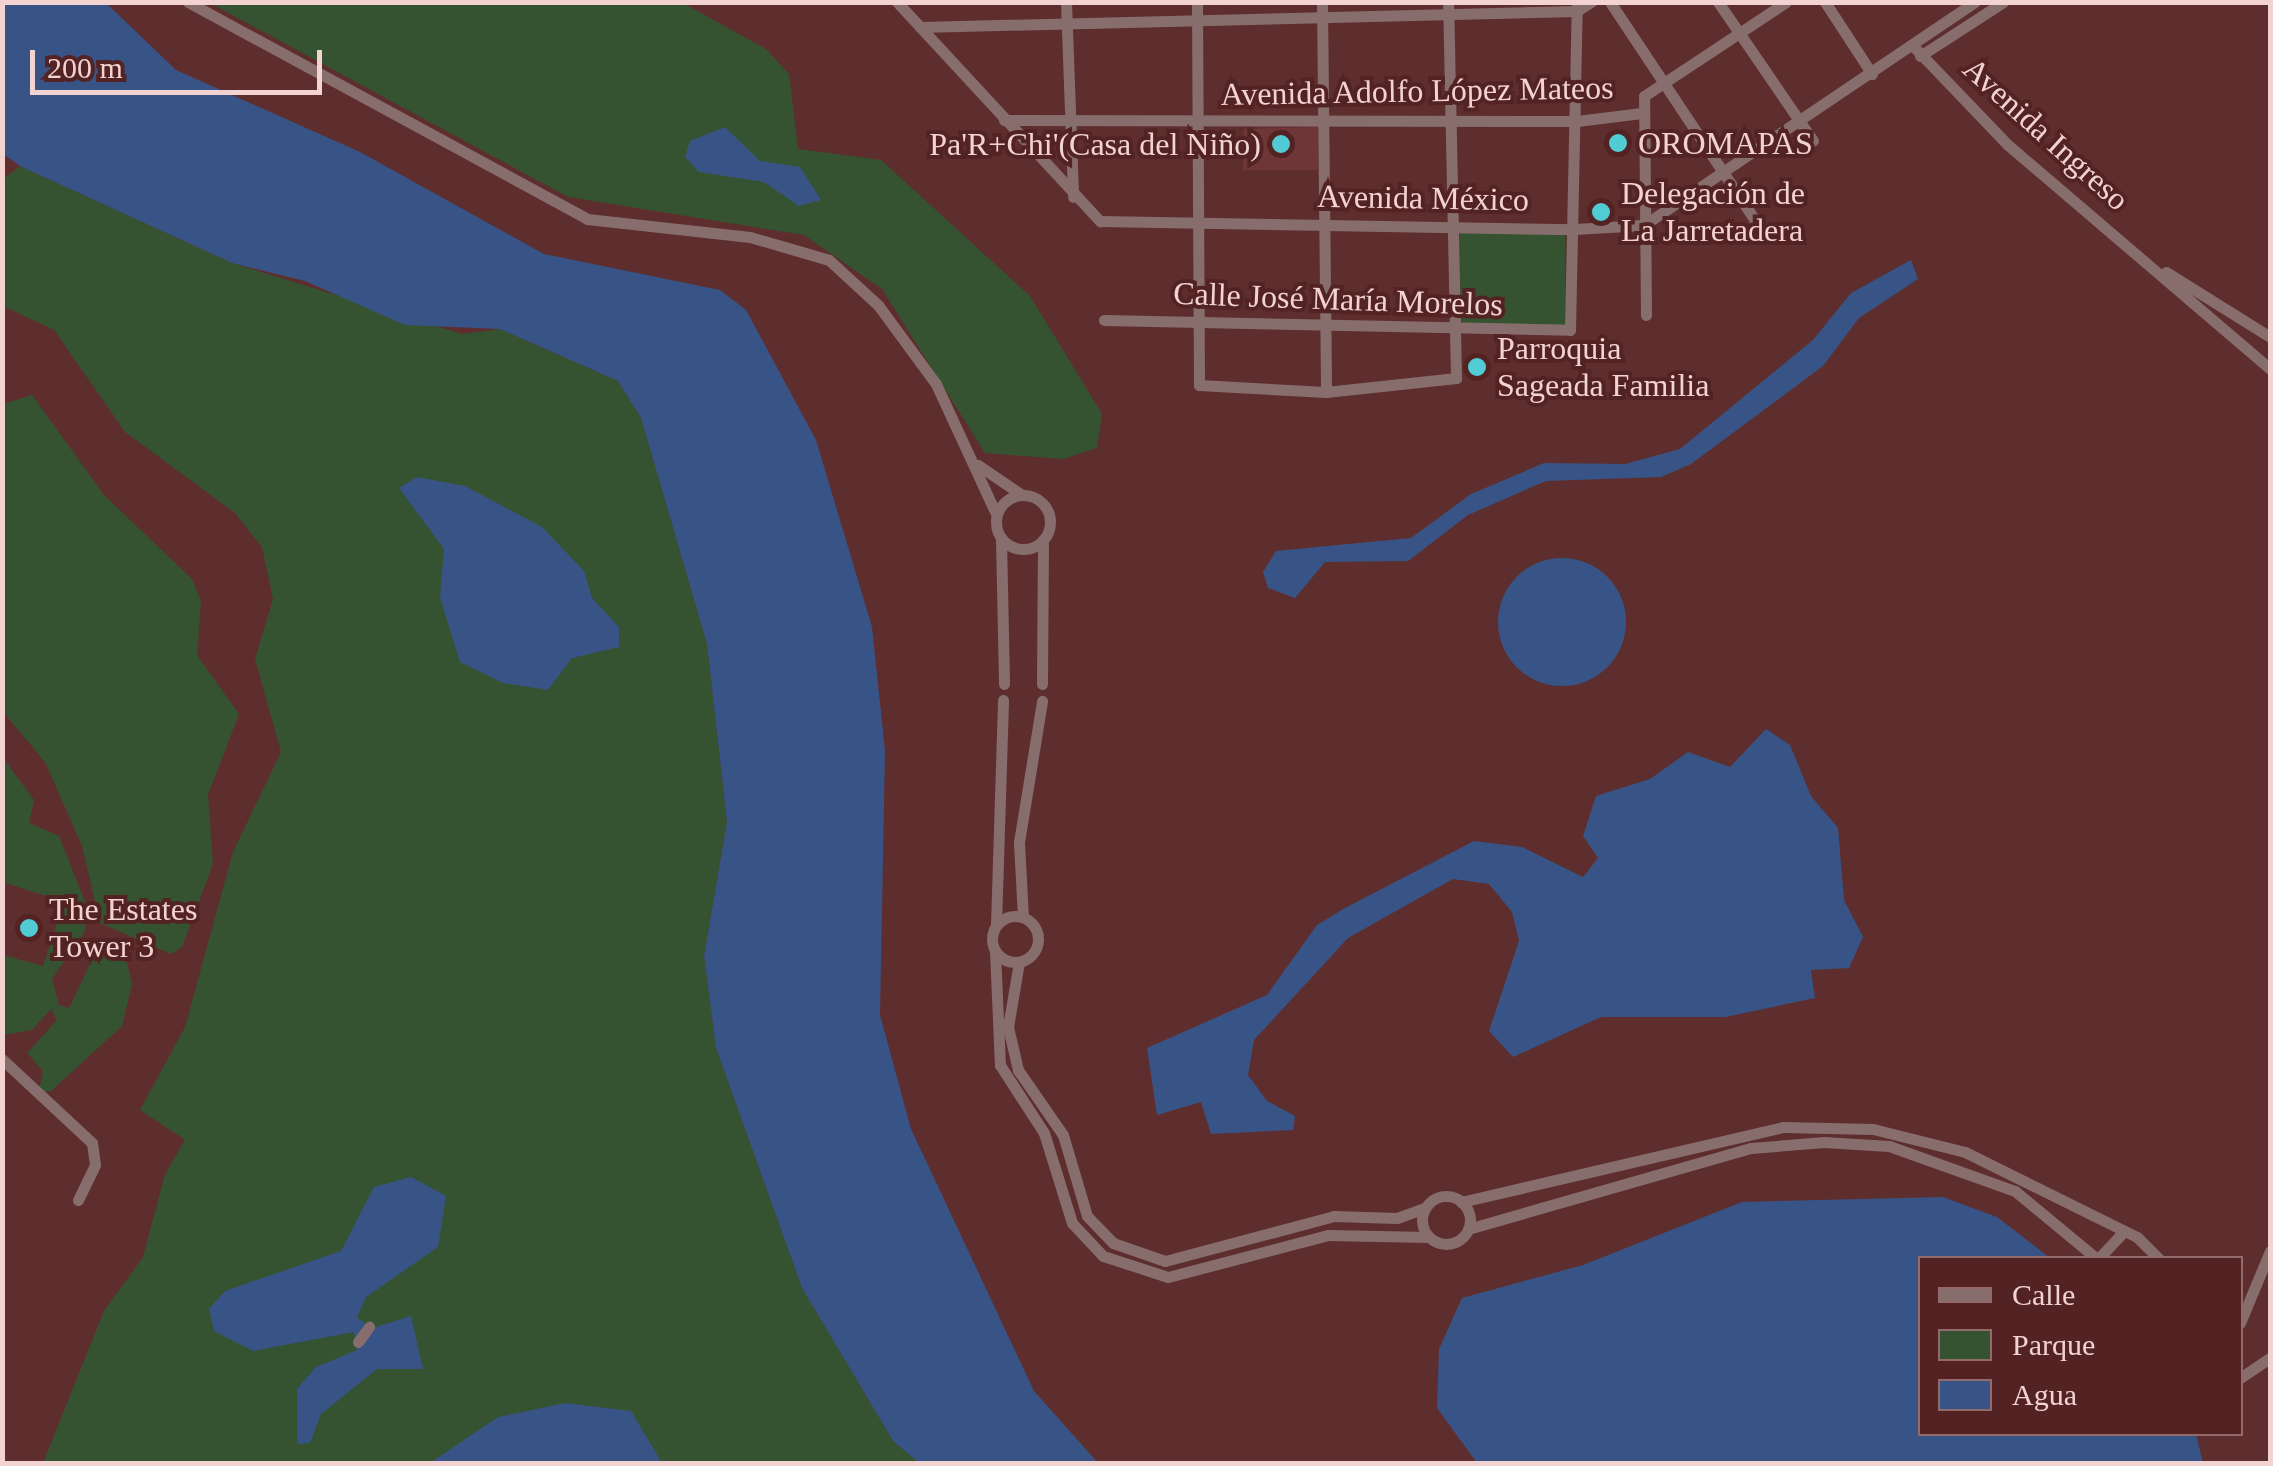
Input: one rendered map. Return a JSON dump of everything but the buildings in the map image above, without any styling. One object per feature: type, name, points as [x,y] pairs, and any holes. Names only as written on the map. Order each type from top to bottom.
[{"type":"street","points":[[188,2],[587,219],[750,237],[830,260],[909,345],[978,465],[1001,539],[1004,684]]},
{"type":"street","name":"Avenida México","points":[[897,2],[1074,197],[1100,220],[1575,229],[1644,225]]},
{"type":"street","points":[[1066,2],[1074,197]]},
{"type":"street","points":[[1197,2],[1199,385],[1326,392],[1456,378],[1448,9]]},
{"type":"street","points":[[1322,2],[1326,392]]},
{"type":"street","points":[[920,27],[1322,19],[1448,9],[1577,7],[1591,2]]},
{"type":"street","points":[[1610,2],[1756,222]]},
{"type":"street","points":[[1718,2],[1813,142]]},
{"type":"street","name":"Avenida Adolfo López Mateos","points":[[1004,120],[1577,121],[1642,113],[1644,96],[1786,2]]},
{"type":"street","points":[[1825,2],[1872,74]]},
{"type":"street","points":[[1916,51],[1975,2]]},
{"type":"street","points":[[1644,225],[1872,74],[2003,2]]},
{"type":"street","points":[[1575,229],[1577,7]]},
{"type":"street","name":"Avenida Ingreso","points":[[1916,51],[2270,369]]},
{"type":"street","points":[[1642,113],[1646,315]]},
{"type":"street","name":"Calle José María Morelos","points":[[1104,320],[1326,330],[1570,330],[1575,229]]},
{"type":"street","name":"Avenida Ingreso","points":[[2145,260],[2270,338]]},
{"type":"street","points":[[2255,358],[2254,345],[2270,338]]},
{"type":"street","points":[[978,465],[1049,515],[1043,540],[1042,684]]},
{"type":"street","points":[[996,514],[1022,494]]},
{"type":"street","points":[[1001,539],[1022,550],[1043,540]]},
{"type":"street","points":[[1003,700],[995,951],[1000,1065],[1044,1134],[1072,1223],[1102,1256],[1168,1277],[1328,1235],[1428,1236],[1450,1244],[1468,1229],[1784,1143],[1889,1146],[1984,1178],[2016,1192],[2095,1256]]},
{"type":"street","points":[[1042,701],[1019,842],[1024,917],[1038,941],[1019,962],[1008,1027],[1018,1070],[1062,1135],[1087,1216],[1113,1242],[1166,1261],[1334,1216],[1397,1218],[1444,1196],[1461,1202],[1768,1130],[1826,1126],[1965,1152],[2124,1231],[2155,1256]]},
{"type":"street","points":[[996,925],[1024,917]]},
{"type":"street","points":[[995,951],[1019,962]]},
{"type":"street","points":[[2,1059],[92,1143],[95,1165],[78,1200]]},
{"type":"street","points":[[1461,1202],[1468,1229]]},
{"type":"street","points":[[1425,1208],[1428,1236]]},
{"type":"street","points":[[2099,1256],[2124,1231]]},
{"type":"street","points":[[2243,1315],[2270,1251]]},
{"type":"street","points":[[358,1342],[369,1327]]},
{"type":"street","points":[[2243,1376],[2270,1358]]},
{"type":"shaded area","name":"Pa'R+Chi'(Casa del Niño)","points":[[1318,127],[1318,170],[1243,170],[1244,129]]},
{"type":"green space","points":[[210,3],[683,3],[766,49],[789,74],[798,149],[881,160],[1030,296],[1102,414],[1097,448],[1063,459],[985,453],[882,289],[804,235],[568,197]]},
{"type":"green space","points":[[20,166],[232,263],[462,334],[500,329],[618,381],[641,418],[707,644],[727,822],[704,956],[716,1048],[802,1288],[893,1441],[919,1463],[43,1463],[104,1311],[143,1257],[165,1174],[185,1140],[140,1110],[185,1027],[233,852],[281,752],[255,659],[273,599],[262,547],[235,513],[125,432],[54,330],[3,306],[2,180]]},
{"type":"green space","points":[[1459,231],[1565,235],[1566,328],[1461,327]]},
{"type":"green space","points":[[32,395],[104,495],[192,579],[201,601],[197,655],[239,714],[208,795],[213,864],[182,947],[171,954],[100,923],[82,846],[45,762],[3,712],[3,404]]},
{"type":"green space","points":[[3,758],[34,800],[29,823],[59,836],[85,902],[85,931],[52,979],[59,1005],[69,1008],[97,949],[127,963],[132,984],[122,1026],[50,1092],[39,1090],[43,1071],[27,1053],[57,1020],[51,1009],[32,1030],[3,1035],[3,955],[43,966],[64,902],[6,883],[3,892]]},
{"type":"water","points":[[2,3],[106,3],[176,70],[360,152],[544,254],[720,290],[746,310],[816,440],[872,627],[885,751],[880,1015],[911,1129],[1034,1391],[1098,1463],[919,1463],[893,1441],[802,1288],[716,1048],[704,956],[727,822],[707,644],[641,418],[618,381],[500,329],[405,325],[305,281],[232,263],[20,166],[3,154]]},
{"type":"water","points":[[725,127],[760,161],[800,167],[821,200],[799,206],[764,182],[699,172],[685,157],[690,141]]},
{"type":"water","points":[[1911,260],[1918,279],[1859,318],[1823,366],[1691,464],[1661,477],[1546,481],[1468,515],[1408,561],[1325,562],[1295,598],[1268,588],[1263,572],[1276,551],[1411,538],[1471,494],[1544,463],[1625,464],[1680,449],[1813,340],[1851,293]]},
{"type":"water","points":[[417,477],[465,486],[542,527],[584,571],[592,598],[619,627],[619,647],[572,658],[548,690],[503,683],[460,662],[440,598],[444,549],[399,488]]},
{"type":"water","points":[[1562,558],[1587,563],[1607,577],[1621,597],[1626,622],[1621,647],[1607,667],[1587,681],[1562,686],[1537,681],[1517,667],[1503,647],[1498,622],[1503,597],[1517,577],[1537,563]]},
{"type":"water","points":[[1766,729],[1790,745],[1811,796],[1838,828],[1844,900],[1863,937],[1849,968],[1811,970],[1815,998],[1725,1017],[1601,1017],[1513,1057],[1489,1031],[1519,941],[1512,912],[1489,884],[1453,879],[1348,938],[1254,1040],[1248,1075],[1267,1101],[1295,1116],[1293,1130],[1211,1134],[1201,1102],[1157,1115],[1147,1048],[1267,995],[1317,925],[1474,841],[1522,847],[1583,877],[1598,858],[1583,836],[1596,796],[1650,779],[1688,752],[1730,767]]},
{"type":"water","points":[[411,1177],[446,1196],[438,1247],[366,1297],[357,1318],[373,1328],[411,1316],[423,1369],[377,1369],[321,1414],[310,1443],[297,1444],[297,1389],[316,1367],[357,1350],[354,1332],[253,1351],[214,1331],[209,1309],[225,1291],[341,1251],[374,1187]]},
{"type":"water","points":[[1943,1197],[1997,1217],[2047,1256],[1918,1256],[1918,1436],[2196,1436],[2203,1463],[1477,1463],[1437,1408],[1439,1349],[1462,1298],[1583,1265],[1742,1202]]},
{"type":"water","points":[[565,1403],[631,1411],[662,1463],[430,1463],[498,1417]]},
{"type":"place","name":"OROMAPAS","points":[[1618,143]]},
{"type":"place","name":"Pa'R+Chi'(Casa del Niño)","points":[[1281,144]]},
{"type":"place","name":"Delegación de La Jarretadera","points":[[1601,212]]},
{"type":"place","name":"Parroquia Sageada Familia","points":[[1477,367]]},
{"type":"place","name":"The Estates Tower 3","points":[[29,928]]}]
